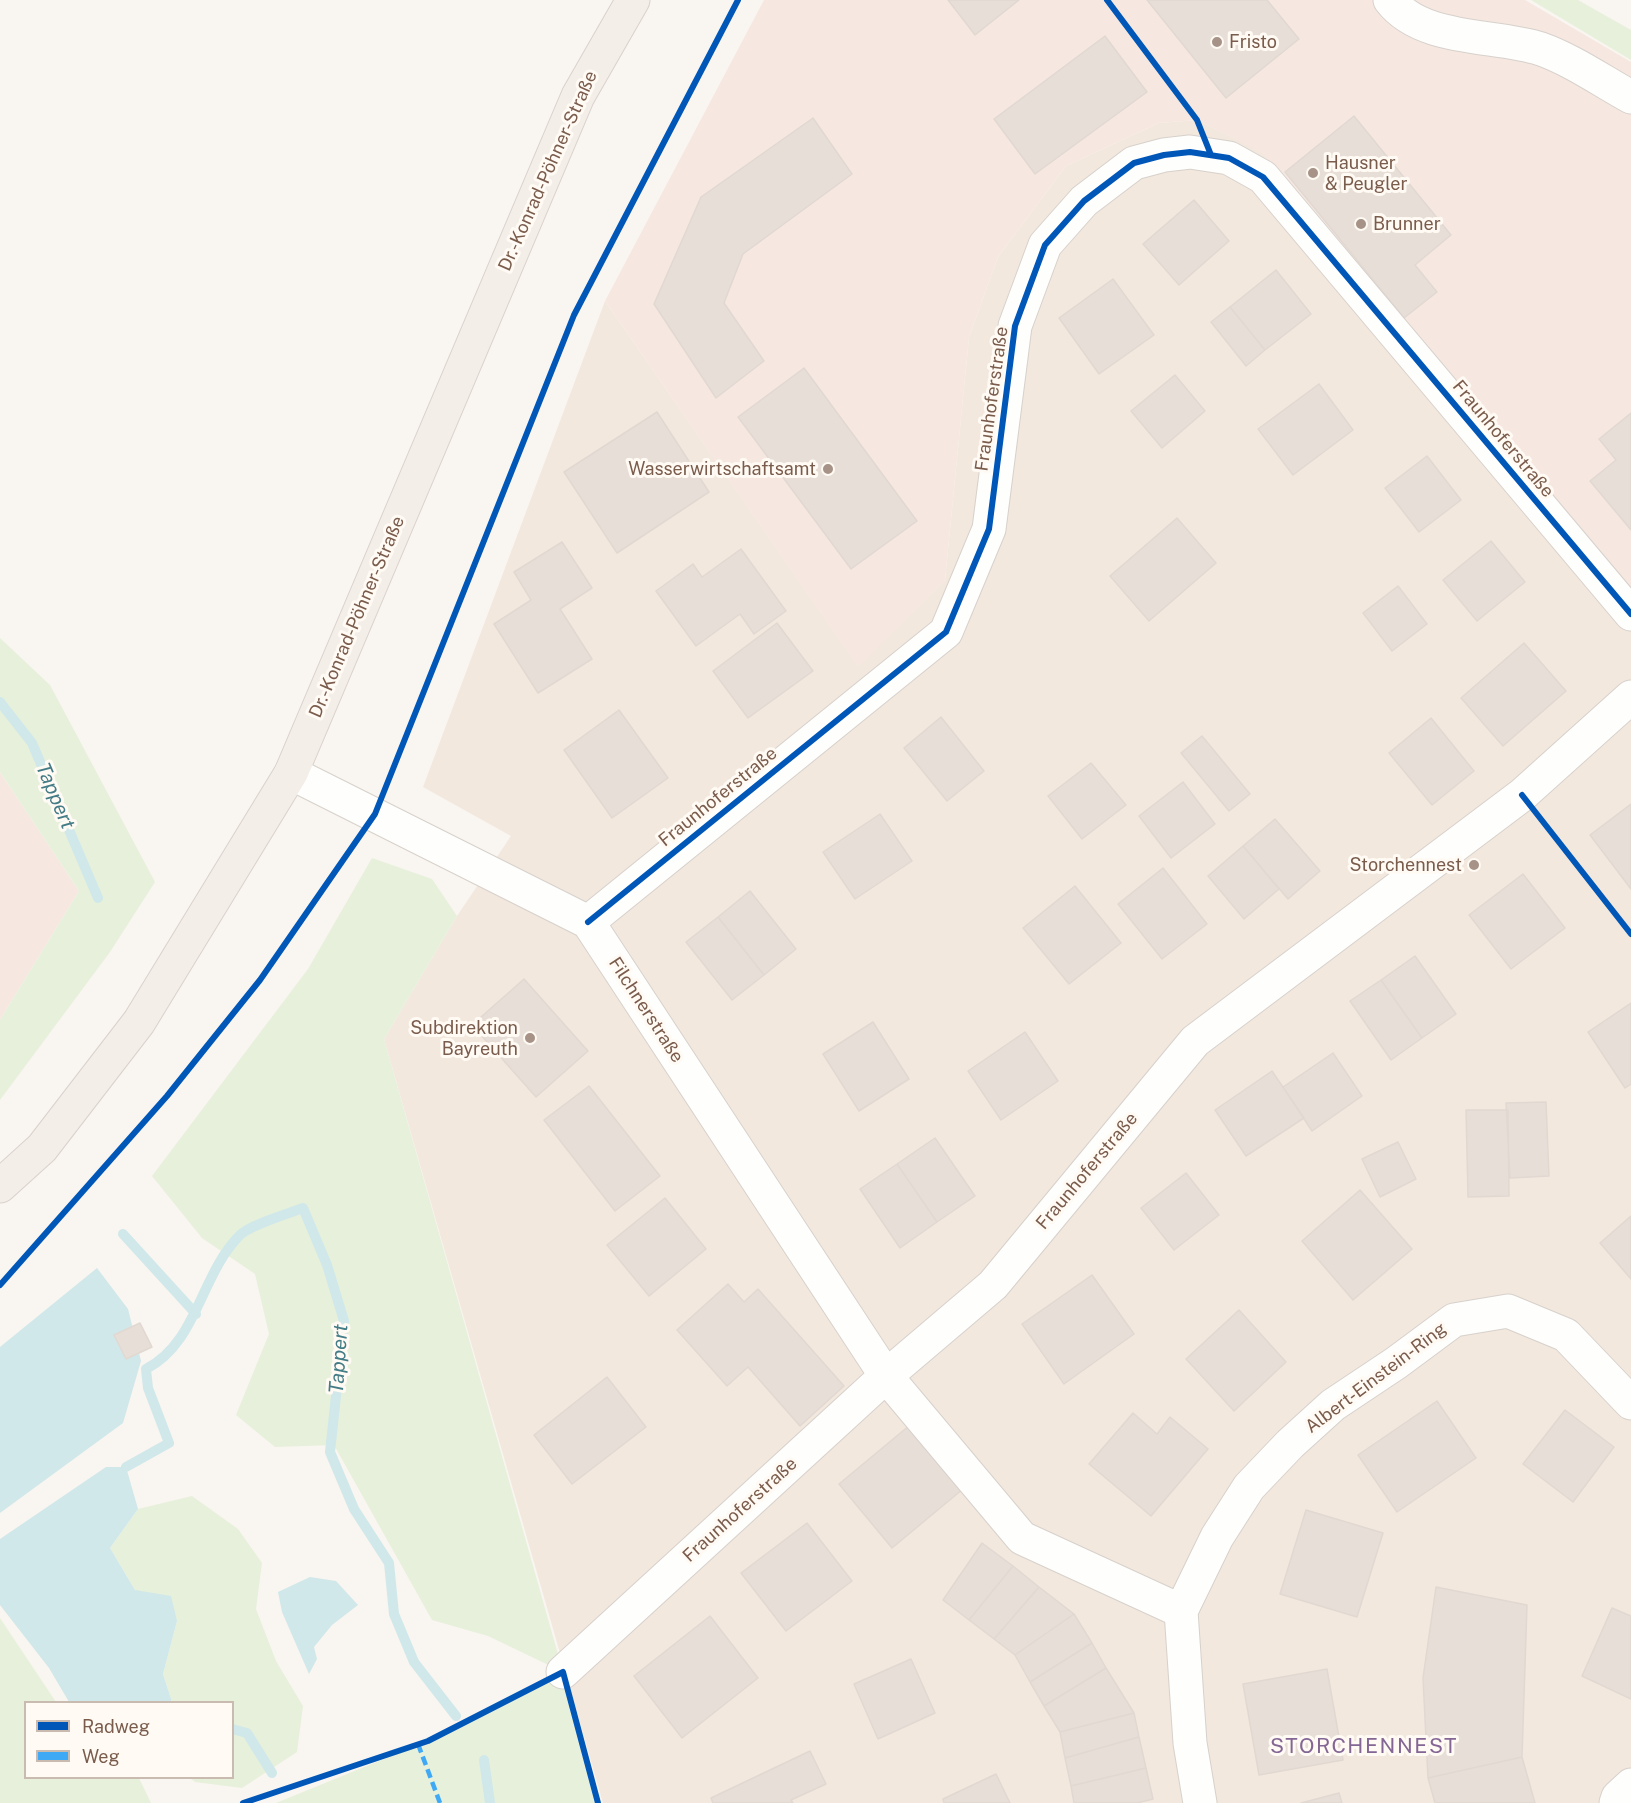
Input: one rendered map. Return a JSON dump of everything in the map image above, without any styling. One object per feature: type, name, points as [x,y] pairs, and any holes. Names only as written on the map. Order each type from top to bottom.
[{"type":"main road","name":"Dr.-Konrad-Pöhner-Straße","points":[[0,1186],[42,1148],[139,1022],[291,773],[578,96],[633,0]]},
{"type":"street","points":[[1390,0],[1398,10],[1416,22],[1470,37],[1542,50],[1631,97]]},
{"type":"street","name":"Fraunhoferstraße","points":[[588,922],[946,632],[989,529],[1015,326],[1045,245],[1084,201],[1134,163],[1190,152],[1228,158],[1263,177],[1631,614]]},
{"type":"street","name":"Fraunhoferstraße","points":[[563,1672],[886,1376],[993,1285],[1195,1041],[1522,795],[1631,697]]},
{"type":"street","points":[[291,773],[588,922]]},
{"type":"street","name":"Filchnerstraße","points":[[588,922],[886,1376]]},
{"type":"street","name":"Albert-Einstein-Ring","points":[[1200,1803],[1190,1743],[1181,1611],[1217,1537],[1249,1487],[1290,1444],[1333,1405],[1396,1363],[1454,1320],[1508,1311],[1566,1335],[1631,1403]]},
{"type":"street","points":[[886,1376],[1022,1538],[1181,1611]]},
{"type":"street","points":[[1616,1803],[1618,1797],[1631,1785]]},
{"type":"shaded area","points":[[764,0],[1525,0],[1631,62],[1631,591],[1262,153],[1197,120],[1159,123],[1066,166],[998,257],[969,337],[945,580],[858,667],[605,301]]},
{"type":"shaded area","points":[[1197,120],[1262,152],[1631,591],[1631,1803],[603,1803],[384,1039],[457,916],[511,836],[423,787],[605,301],[858,666],[945,580],[969,337],[998,257],[1066,166],[1159,123]]},
{"type":"shaded area","points":[[0,772],[79,891],[0,1020]]},
{"type":"green space","points":[[1531,0],[1578,0],[1631,30],[1631,60]]},
{"type":"green space","points":[[0,638],[50,685],[155,882],[110,952],[0,1100],[0,1020],[79,891],[0,772]]},
{"type":"green space","points":[[372,858],[432,879],[457,916],[384,1039],[563,1672],[488,1636],[432,1620],[334,1445],[275,1447],[236,1415],[269,1334],[255,1274],[202,1238],[152,1176],[308,969]]},
{"type":"green space","points":[[192,1496],[238,1529],[262,1563],[256,1609],[276,1661],[303,1706],[297,1752],[242,1788],[195,1782],[191,1779],[234,1779],[234,1701],[172,1701],[163,1674],[177,1621],[135,1590],[110,1548],[138,1509]]},
{"type":"green space","points":[[0,1618],[55,1701],[24,1701],[24,1779],[139,1779],[151,1803],[0,1803]]},
{"type":"green space","points":[[563,1672],[598,1803],[276,1803],[428,1741]]},
{"type":"water","points":[[97,1268],[128,1309],[141,1361],[123,1423],[0,1513],[0,1347]]},
{"type":"water","points":[[106,1467],[126,1467],[138,1509],[110,1548],[135,1590],[171,1596],[177,1621],[163,1674],[172,1701],[68,1701],[49,1668],[0,1605],[0,1539]]},
{"type":"water","points":[[310,1577],[336,1581],[358,1605],[332,1625],[314,1647],[317,1659],[309,1674],[282,1612],[278,1592]]},
{"type":"building","points":[[948,0],[1019,0],[975,35]]},
{"type":"building","points":[[1147,0],[1267,0],[1299,39],[1226,98]]},
{"type":"building","points":[[1105,36],[1147,92],[1035,174],[994,119]]},
{"type":"building","points":[[1354,116],[1451,235],[1415,265],[1437,292],[1404,318],[1285,172]]},
{"type":"building","points":[[813,118],[852,174],[743,254],[724,303],[764,361],[716,398],[654,304],[701,197]]},
{"type":"building","points":[[1194,200],[1229,241],[1179,285],[1143,244]]},
{"type":"building","points":[[1276,270],[1311,314],[1265,350],[1230,307]]},
{"type":"building","points":[[1113,279],[1154,335],[1099,374],[1059,318]]},
{"type":"building","points":[[1230,307],[1265,350],[1246,366],[1211,322]]},
{"type":"building","name":"Wasserwirtschaftsamt","points":[[804,368],[917,521],[851,569],[738,417]]},
{"type":"building","points":[[1175,375],[1205,411],[1162,448],[1131,411]]},
{"type":"building","points":[[1319,384],[1353,430],[1293,475],[1258,429]]},
{"type":"building","points":[[657,412],[709,492],[617,553],[564,472]]},
{"type":"building","points":[[1631,413],[1631,530],[1590,481],[1616,460],[1599,439]]},
{"type":"building","points":[[1427,456],[1461,500],[1419,532],[1385,488]]},
{"type":"building","points":[[1177,518],[1216,563],[1149,621],[1110,576]]},
{"type":"building","points":[[1491,541],[1525,582],[1477,621],[1443,580]]},
{"type":"building","points":[[562,542],[592,588],[560,609],[592,659],[538,693],[494,624],[531,600],[514,572]]},
{"type":"building","points":[[741,549],[786,611],[754,634],[740,614],[696,646],[656,591],[693,564],[702,577]]},
{"type":"building","points":[[1398,586],[1427,624],[1392,651],[1363,613]]},
{"type":"building","points":[[777,623],[813,671],[748,718],[713,671]]},
{"type":"building","points":[[1524,643],[1566,691],[1503,746],[1461,698]]},
{"type":"building","points":[[619,710],[668,778],[612,818],[564,750]]},
{"type":"building","points":[[941,717],[984,771],[947,801],[904,748]]},
{"type":"building","points":[[1431,718],[1474,771],[1432,805],[1389,753]]},
{"type":"building","points":[[1202,736],[1250,794],[1229,811],[1181,753]]},
{"type":"building","points":[[1091,763],[1126,805],[1082,839],[1048,796]]},
{"type":"building","points":[[1183,782],[1215,824],[1171,858],[1139,816]]},
{"type":"building","points":[[1631,804],[1631,889],[1590,835]]},
{"type":"building","points":[[880,814],[912,861],[855,899],[823,852]]},
{"type":"building","points":[[1275,819],[1320,871],[1288,899],[1243,846]]},
{"type":"building","points":[[1243,846],[1279,889],[1244,919],[1208,876]]},
{"type":"building","points":[[1163,868],[1207,924],[1162,959],[1118,904]]},
{"type":"building","points":[[1523,874],[1565,928],[1511,969],[1469,915]]},
{"type":"building","points":[[1075,886],[1121,943],[1069,984],[1023,928]]},
{"type":"building","points":[[750,891],[796,949],[764,975],[718,917]]},
{"type":"building","points":[[718,917],[764,975],[732,1000],[686,942]]},
{"type":"building","points":[[1415,956],[1456,1014],[1422,1038],[1381,980]]},
{"type":"building","name":"Subdirektion Bayreuth","points":[[524,979],[588,1051],[536,1097],[472,1025]]},
{"type":"building","points":[[1381,980],[1422,1038],[1391,1060],[1350,1001]]},
{"type":"building","points":[[1631,1003],[1631,1084],[1625,1088],[1588,1032]]},
{"type":"building","points":[[873,1022],[909,1079],[859,1111],[823,1054]]},
{"type":"building","points":[[1025,1032],[1058,1081],[1001,1120],[968,1071]]},
{"type":"building","points":[[1333,1053],[1362,1096],[1312,1131],[1283,1087]]},
{"type":"building","points":[[1272,1071],[1304,1118],[1246,1156],[1215,1110]]},
{"type":"building","points":[[589,1086],[660,1176],[615,1211],[544,1120]]},
{"type":"building","points":[[1546,1102],[1549,1176],[1510,1178],[1506,1103]]},
{"type":"building","points":[[1466,1110],[1508,1110],[1509,1196],[1468,1197]]},
{"type":"building","points":[[935,1138],[975,1196],[937,1222],[897,1164]]},
{"type":"building","points":[[1398,1142],[1416,1179],[1380,1197],[1362,1159]]},
{"type":"building","points":[[897,1164],[937,1222],[900,1248],[860,1189]]},
{"type":"building","points":[[1186,1173],[1219,1215],[1174,1250],[1141,1208]]},
{"type":"building","points":[[1360,1190],[1412,1249],[1353,1300],[1302,1241]]},
{"type":"building","points":[[665,1198],[706,1249],[649,1296],[607,1245]]},
{"type":"building","points":[[1631,1216],[1631,1279],[1600,1243]]},
{"type":"building","points":[[1092,1275],[1134,1334],[1064,1384],[1022,1324]]},
{"type":"building","points":[[728,1284],[744,1302],[758,1289],[844,1386],[800,1426],[748,1367],[727,1386],[677,1330]]},
{"type":"building","points":[[1239,1310],[1286,1362],[1234,1411],[1186,1359]]},
{"type":"building","points":[[140,1323],[152,1347],[126,1359],[114,1335]]},
{"type":"building","points":[[607,1377],[646,1427],[572,1484],[534,1435]]},
{"type":"building","points":[[1437,1401],[1476,1458],[1397,1512],[1358,1455]]},
{"type":"building","points":[[1565,1410],[1614,1447],[1573,1502],[1523,1464]]},
{"type":"building","points":[[1133,1413],[1157,1434],[1170,1417],[1208,1449],[1151,1516],[1089,1464]]},
{"type":"building","points":[[910,1425],[963,1489],[892,1548],[839,1484]]},
{"type":"building","points":[[1306,1510],[1383,1533],[1357,1617],[1280,1594]]},
{"type":"building","points":[[807,1523],[852,1581],[786,1631],[741,1573]]},
{"type":"building","points":[[982,1543],[1013,1566],[969,1620],[943,1600]]},
{"type":"building","points":[[1013,1566],[1039,1587],[994,1639],[969,1620]]},
{"type":"building","points":[[1039,1587],[1074,1614],[1015,1655],[994,1639]]},
{"type":"building","points":[[1436,1587],[1527,1605],[1522,1757],[1428,1778],[1423,1678]]},
{"type":"building","points":[[1612,1608],[1631,1616],[1631,1699],[1582,1676]]},
{"type":"building","points":[[1074,1614],[1092,1643],[1030,1682],[1015,1655]]},
{"type":"building","points":[[710,1616],[758,1678],[682,1738],[634,1676]]},
{"type":"building","points":[[1092,1643],[1106,1668],[1044,1706],[1030,1682]]},
{"type":"building","points":[[911,1659],[935,1713],[878,1739],[854,1684]]},
{"type":"building","points":[[1106,1668],[1134,1713],[1060,1732],[1044,1706]]},
{"type":"building","points":[[1327,1669],[1343,1760],[1259,1775],[1243,1684]]},
{"type":"building","points":[[1134,1713],[1139,1737],[1065,1758],[1060,1732]]},
{"type":"building","points":[[1139,1737],[1146,1768],[1071,1786],[1065,1758]]},
{"type":"building","points":[[810,1751],[826,1784],[791,1800],[793,1803],[713,1803],[711,1798]]},
{"type":"building","points":[[1522,1757],[1535,1803],[1435,1803],[1428,1778]]},
{"type":"building","points":[[1146,1768],[1153,1799],[1137,1803],[1074,1803],[1071,1786]]},
{"type":"building","points":[[996,1774],[1010,1803],[944,1803],[943,1799]]},
{"type":"building","points":[[1339,1793],[1342,1803],[1301,1803]]},
{"type":"waterway","name":"Tappert","points":[[0,702],[32,743],[98,898]]},
{"type":"waterway","name":"Tappert","points":[[126,1467],[169,1443],[148,1388],[146,1369],[163,1357],[177,1342],[216,1269],[240,1235],[260,1224],[303,1208],[327,1265],[344,1321],[330,1452],[354,1509],[389,1563],[394,1614],[414,1662],[456,1716]]},
{"type":"waterway","name":"Tappert","points":[[123,1234],[196,1314]]},
{"type":"waterway","points":[[234,1730],[247,1733],[272,1773]]},
{"type":"waterway","name":"Tappert","points":[[484,1760],[490,1803]]},
{"type":"marked path","points":[[418,1744],[440,1803]]},
{"type":"cycle path","points":[[0,1285],[167,1096],[260,980],[375,814],[574,315],[738,0]]},
{"type":"cycle path","points":[[1107,0],[1197,120],[1211,155]]},
{"type":"cycle path","points":[[588,922],[946,632],[989,529],[1015,326],[1045,245],[1084,201],[1134,163],[1164,155],[1190,152],[1229,158],[1263,177],[1631,614]]},
{"type":"cycle path","points":[[1522,795],[1631,934]]},
{"type":"cycle path","points":[[243,1803],[428,1741],[563,1672],[598,1803]]},
{"type":"place","name":"Fristo","points":[[1217,42]]},
{"type":"place","name":"Hausner & Peugler","points":[[1313,173]]},
{"type":"place","name":"Brunner","points":[[1361,224]]},
{"type":"place","name":"Wasserwirtschaftsamt","points":[[828,469]]},
{"type":"place","name":"Storchennest","points":[[1474,865]]},
{"type":"place","name":"Subdirektion Bayreuth","points":[[530,1038]]},
{"type":"district","name":"STORCHENNEST","points":[[1364,1747]]}]
